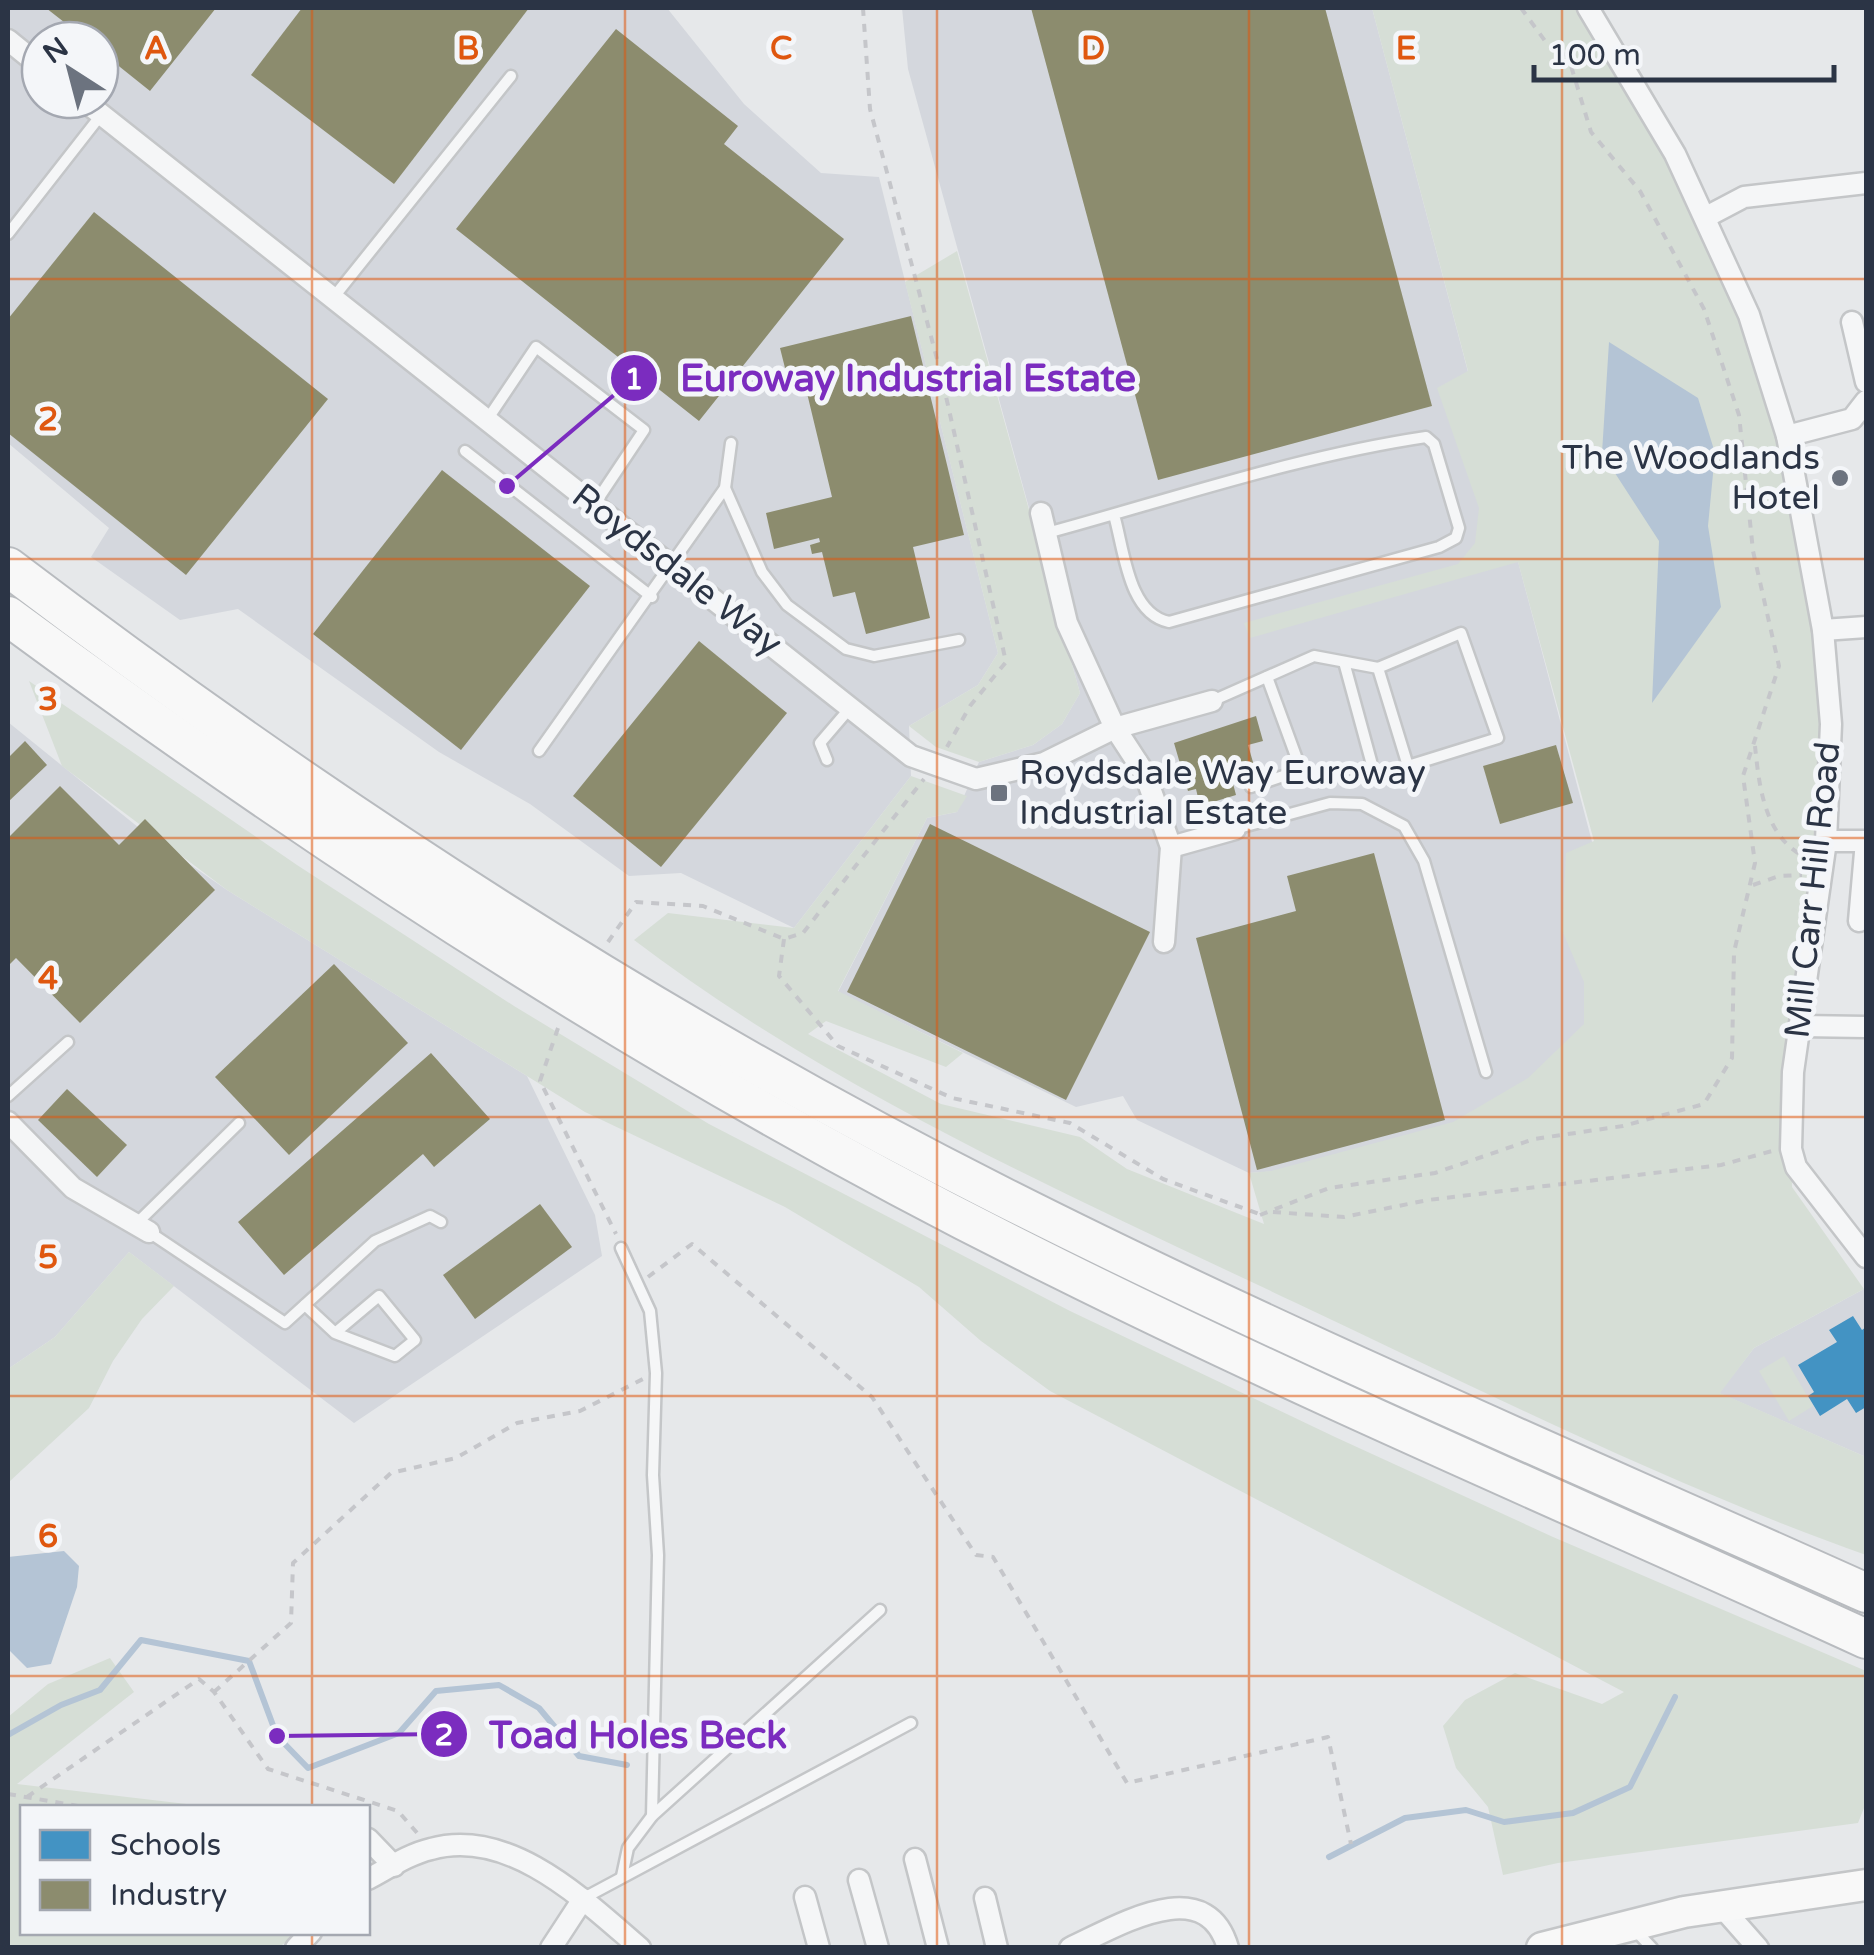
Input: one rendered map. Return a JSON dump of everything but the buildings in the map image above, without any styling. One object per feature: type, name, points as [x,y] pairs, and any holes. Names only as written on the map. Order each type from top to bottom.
[{"type":"highway","points":[[8,556],[53,602]]},
{"type":"highway","points":[[8,567],[188,703],[355,818],[728,1048],[1016,1204],[1350,1362],[1866,1592]]},
{"type":"highway","points":[[8,616],[342,854],[551,987],[730,1092],[1073,1276],[1328,1397],[1866,1639]]},
{"type":"street","name":"Mill Carr Hill Road","points":[[1588,8],[1607,46],[1675,154],[1706,217],[1748,315],[1788,436],[1822,630],[1831,724],[1826,841],[1813,865],[1801,1026],[1793,1072],[1791,1149]]},
{"type":"street","name":"Roydsdale Way","points":[[110,120],[912,756],[976,779],[1044,763],[1115,728],[1212,701]]},
{"type":"street","points":[[1706,217],[1744,198],[1866,183]]},
{"type":"street","points":[[1852,322],[1866,382]]},
{"type":"street","points":[[1788,436],[1852,418],[1866,401]]},
{"type":"street","points":[[1043,523],[1067,623],[1115,728],[1145,774],[1171,847],[1165,948]]},
{"type":"street","points":[[1822,630],[1866,627]]},
{"type":"street","points":[[1171,847],[1236,829]]},
{"type":"street","points":[[1826,841],[1866,841],[1860,922]]},
{"type":"street","points":[[1801,1026],[1866,1027]]},
{"type":"street","points":[[8,1122],[73,1188],[142,1228]]},
{"type":"street","points":[[1791,1149],[1796,1166],[1862,1243]]},
{"type":"street","points":[[370,1841],[394,1866]]},
{"type":"street","points":[[370,1878],[430,1848],[480,1844],[528,1864],[583,1899],[640,1948]]},
{"type":"street","points":[[915,1858],[938,1948]]},
{"type":"street","points":[[859,1880],[878,1948]]},
{"type":"street","points":[[1542,1948],[1629,1924],[1720,1906],[1866,1884]]},
{"type":"street","points":[[805,1897],[819,1948]]},
{"type":"street","points":[[985,1898],[998,1948]]},
{"type":"street","points":[[551,1948],[583,1899]]},
{"type":"street","points":[[1070,1948],[1170,1906],[1200,1909],[1223,1929],[1228,1948]]},
{"type":"street","points":[[1720,1906],[1758,1948]]},
{"type":"lane","points":[[333,298],[512,76]]},
{"type":"lane","points":[[8,234],[97,120]]},
{"type":"lane","points":[[8,212],[18,220]]},
{"type":"lane","points":[[487,420],[536,347],[644,430],[594,504]]},
{"type":"lane","points":[[1043,523],[1114,515],[1381,444],[1426,437],[1434,444],[1459,528],[1456,538],[1439,547],[1169,622],[1148,614],[1139,603],[1114,515]]},
{"type":"lane","points":[[538,751],[652,597],[725,488],[731,443]]},
{"type":"lane","points":[[465,451],[652,597]]},
{"type":"lane","points":[[725,488],[762,572],[787,605],[846,649],[874,656],[959,640]]},
{"type":"lane","points":[[1212,701],[1314,656],[1378,668],[1461,633],[1498,738],[1408,766],[1378,668]]},
{"type":"lane","points":[[1344,662],[1371,761]]},
{"type":"lane","points":[[1251,787],[1301,770],[1267,677]]},
{"type":"lane","points":[[826,760],[820,744],[850,708]]},
{"type":"lane","points":[[1236,829],[1330,803],[1362,804],[1404,826],[1424,861],[1486,1072]]},
{"type":"lane","points":[[8,1096],[68,1042]]},
{"type":"lane","points":[[239,1123],[142,1228],[285,1323],[375,1242],[430,1216],[441,1222]]},
{"type":"lane","points":[[621,1248],[650,1312],[656,1372],[652,1475],[658,1555],[648,1795],[652,1816]]},
{"type":"lane","points":[[305,1305],[335,1333],[395,1356],[415,1340],[379,1296],[335,1333]]},
{"type":"lane","points":[[622,1876],[628,1848],[652,1816],[880,1610]]},
{"type":"lane","points":[[583,1899],[911,1723]]},
{"type":"lane","points":[[1629,1924],[1652,1948]]},
{"type":"path","points":[[606,945],[636,902],[703,906],[784,939],[804,933],[936,767],[970,706],[1006,662],[940,370],[870,109],[862,8]]},
{"type":"path","points":[[1521,8],[1548,45],[1568,56],[1607,46]]},
{"type":"path","points":[[1260,1215],[1329,1188],[1435,1173],[1534,1139],[1623,1126],[1704,1104],[1732,1058],[1738,918],[1755,864],[1742,776],[1779,666],[1753,551],[1739,415],[1704,309],[1640,191],[1591,132],[1568,56]]},
{"type":"path","points":[[1750,886],[1779,876],[1803,875],[1813,865],[1794,852],[1770,820],[1760,792],[1754,741]]},
{"type":"path","points":[[784,939],[780,976],[838,1046],[952,1098],[1070,1122],[1163,1179],[1260,1215],[1276,1212],[1344,1217],[1428,1200],[1721,1165],[1791,1149]]},
{"type":"path","points":[[558,1028],[540,1081],[610,1216],[621,1248]]},
{"type":"path","points":[[640,1283],[692,1244],[872,1397],[976,1555],[993,1557],[1126,1783],[1328,1736],[1351,1844]]},
{"type":"path","points":[[214,1692],[292,1623],[294,1563],[391,1474],[456,1458],[517,1423],[580,1411],[656,1372]]},
{"type":"path","points":[[27,1797],[199,1679],[214,1692],[268,1769],[398,1811],[430,1848]]},
{"type":"path","points":[[8,1794],[73,1805]]},
{"type":"shaded area","points":[[8,8],[667,8],[744,104],[821,173],[879,177],[998,653],[978,685],[909,726],[911,776],[794,928],[681,873],[629,876],[530,804],[439,752],[238,609],[180,620],[91,557],[109,528],[8,443]]},
{"type":"shaded area","points":[[902,8],[1372,8],[1629,982],[1450,1159],[1249,1173],[1137,1120],[1123,1096],[1076,1107],[838,992],[927,818],[957,812],[979,762],[1033,745],[1062,724],[1080,693],[908,69]]},
{"type":"shaded area","points":[[1372,8],[1588,8],[1675,154],[1787,436],[1831,724],[1791,1149],[1792,1187],[1864,1289],[1754,1348],[1720,1393],[1866,1457],[1866,1555],[1577,1436],[1039,1181],[790,1046],[634,940],[668,913],[794,928],[911,776],[967,796],[957,812],[927,818],[838,991],[963,1053],[946,1067],[826,1021],[808,1034],[941,1104],[1080,1137],[1127,1169],[1264,1224],[1249,1173],[1271,1171],[1453,1122],[1528,1078],[1584,1024],[1584,982],[1562,930],[1566,853],[1594,841],[1518,562],[1250,638],[1244,623],[1458,564],[1475,543],[1479,508],[1437,388],[1468,371]]},
{"type":"shaded area","points":[[957,251],[1080,693],[1062,724],[1033,745],[979,762],[936,747],[909,726],[978,685],[998,653],[905,282]]},
{"type":"shaded area","points":[[29,681],[297,865],[514,1006],[709,1124],[1070,1311],[1335,1437],[1553,1537],[1866,1671],[1866,1803],[1858,1823],[1558,1863],[1503,1875],[1488,1807],[1456,1768],[1443,1726],[1465,1700],[1515,1673],[1602,1704],[1624,1692],[1050,1391],[981,1341],[919,1287],[785,1207],[585,1112],[227,890],[62,766]]},
{"type":"shaded area","points":[[8,722],[149,836],[227,890],[527,1076],[595,1215],[602,1256],[354,1423],[129,1252],[55,1337],[8,1369]]},
{"type":"shaded area","points":[[129,1252],[174,1286],[142,1319],[113,1361],[89,1408],[10,1481],[8,1488],[8,1369],[55,1337]]},
{"type":"shaded area","points":[[1864,1289],[1866,1457],[1719,1393],[1754,1348]]},
{"type":"shaded area","points":[[1784,1356],[1813,1406],[1789,1421],[1759,1371]]},
{"type":"shaded area","points":[[110,1658],[134,1692],[17,1784],[195,1805],[20,1805],[20,1935],[292,1938],[279,1947],[8,1947],[8,1717],[48,1684]]},
{"type":"water","points":[[1609,342],[1698,398],[1715,453],[1708,526],[1721,607],[1652,703],[1659,541],[1602,453]]},
{"type":"water","points":[[64,1551],[79,1566],[77,1587],[51,1664],[27,1668],[8,1649],[8,1557]]},
{"type":"waterway","points":[[8,1735],[61,1705],[100,1690],[141,1640],[249,1661],[277,1736],[308,1768],[399,1733],[436,1691],[499,1685],[539,1708],[579,1756],[627,1765]]},
{"type":"waterway","points":[[1329,1857],[1405,1818],[1466,1810],[1504,1822],[1573,1813],[1630,1787],[1675,1697]]},
{"type":"place","name":"The Woodlands Hotel","points":[[1840,478]]},
{"type":"place","name":"Euroway Industrial Estate","points":[[507,486]]},
{"type":"place","name":"Roydsdale Way Euroway Industrial Estate","points":[[999,793]]},
{"type":"place","name":"Toad Holes Beck","points":[[277,1736]]}]
